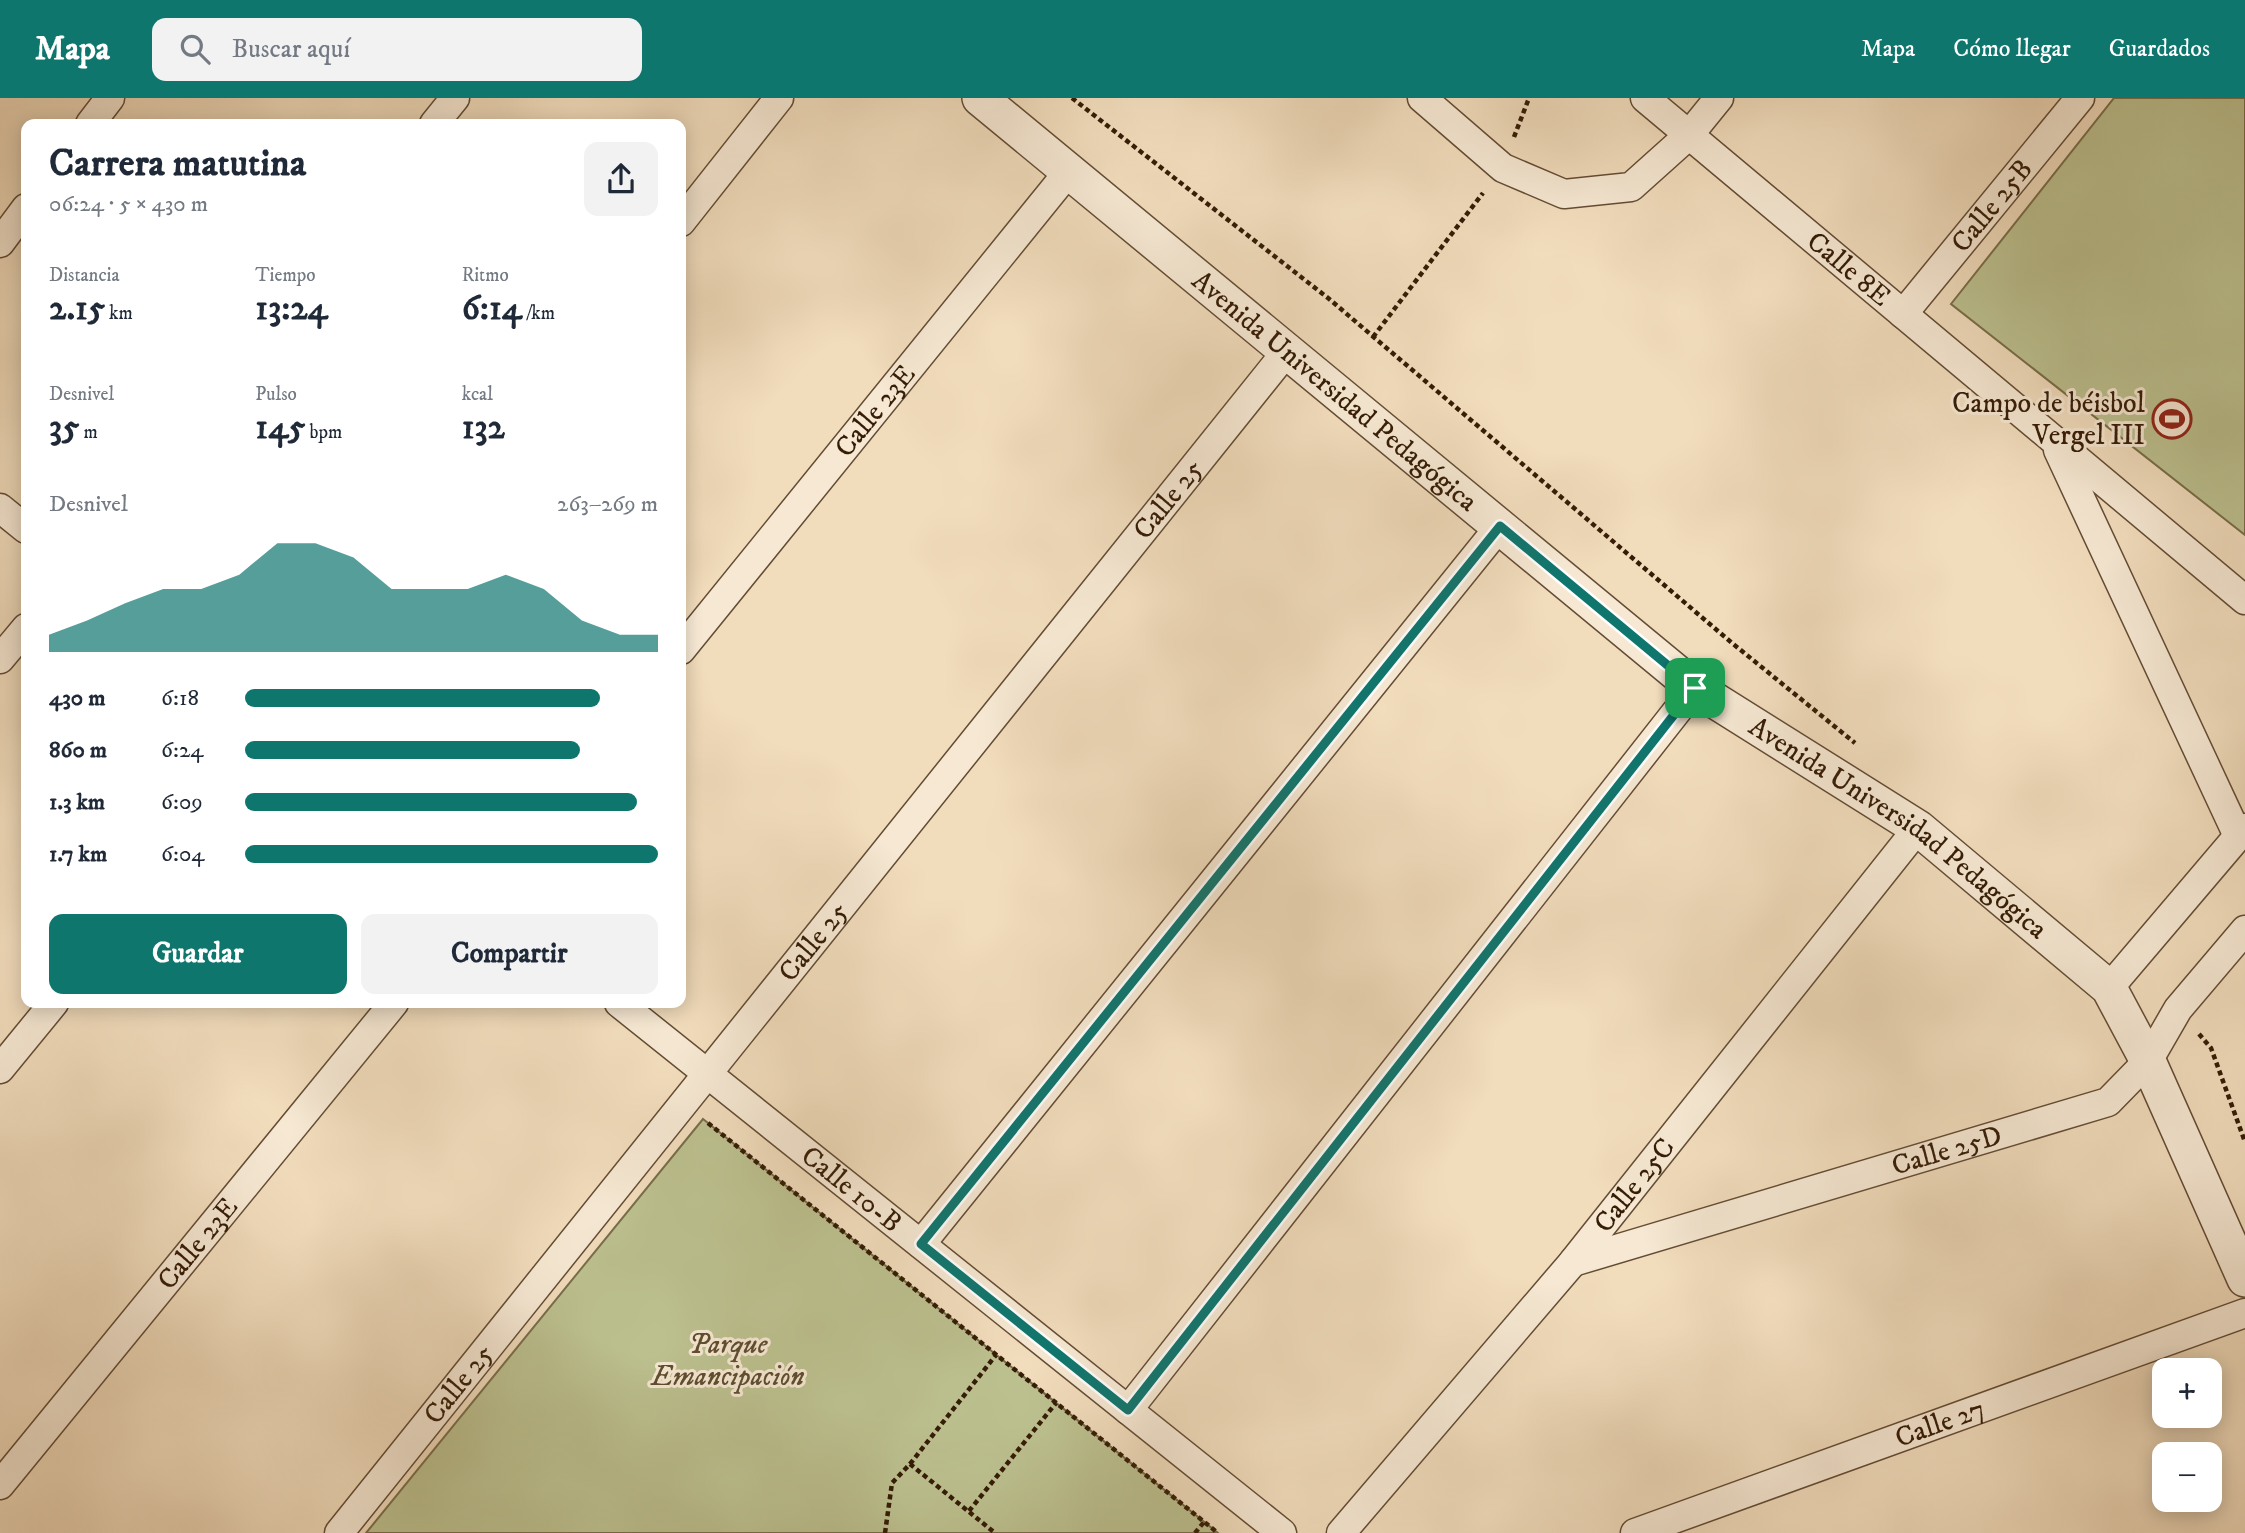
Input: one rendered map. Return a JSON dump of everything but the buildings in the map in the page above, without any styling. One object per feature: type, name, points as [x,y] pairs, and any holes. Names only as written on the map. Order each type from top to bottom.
[{"type":"street","points":[[94,119],[110,98]]},
{"type":"street","points":[[438,119],[455,98]]},
{"type":"street","points":[[686,216],[779,98]]},
{"type":"street","points":[[1422,98],[1503,168],[1564,194],[1631,187],[1689,135],[1719,98]]},
{"type":"street","name":"Calle 8E","points":[[1645,98],[2245,600]]},
{"type":"street","name":"Calle 25B","points":[[1903,314],[2080,98]]},
{"type":"street","name":"Avenida Universidad Pedagógica","points":[[994,102],[1069,171],[1695,688],[1918,828],[2109,988],[2148,1061],[2245,1279]]},
{"type":"street","name":"Calle 23E","points":[[686,644],[1069,171]]},
{"type":"street","points":[[0,243],[21,215]]},
{"type":"street","name":"Calle 25","points":[[339,1533],[1287,351]]},
{"type":"street","name":"Calle 8E","points":[[2053,441],[2242,832]]},
{"type":"street","points":[[0,508],[21,525]]},
{"type":"street","points":[[921,1244],[1500,526]]},
{"type":"street","points":[[0,659],[21,634]]},
{"type":"street","points":[[1128,1410],[1695,688]]},
{"type":"street","name":"Calle 25C","points":[[1341,1533],[1573,1262],[1918,828]]},
{"type":"street","points":[[2109,988],[2242,832]]},
{"type":"street","name":"Calle 25D","points":[[1573,1262],[2108,1102],[2148,1061],[2178,1009],[2245,930]]},
{"type":"street","points":[[0,1069],[50,1008]]},
{"type":"street","name":"Calle 23E","points":[[0,1485],[390,1008]]},
{"type":"street","name":"Calle 10-B","points":[[625,1008],[1282,1533]]},
{"type":"street","name":"Calle 27","points":[[1635,1533],[2245,1313]]},
{"type":"path","points":[[1072,98],[1328,298],[1732,643],[1859,747]]},
{"type":"path","points":[[1373,337],[1503,168]]},
{"type":"path","points":[[2178,1009],[2211,1048],[2245,1142]]},
{"type":"path","points":[[703,1119],[1218,1533]]},
{"type":"path","points":[[885,1533],[892,1483],[996,1355]]},
{"type":"path","points":[[969,1511],[1056,1403]]},
{"type":"path","points":[[910,1464],[995,1533]]},
{"type":"path","points":[[1195,1533],[1204,1522]]},
{"type":"green space","name":"Campo de béisbol Vergel III","points":[[2114,98],[2245,98],[2245,535],[1951,304]]},
{"type":"green space","name":"Parque Emancipación","points":[[703,1119],[1218,1533],[366,1533]]},
{"type":"place","name":"Campo de béisbol Vergel III","points":[[2172,419]]},
{"type":"route","points":[[1500,526],[1695,688],[1128,1410],[921,1244],[1500,526]]}]
